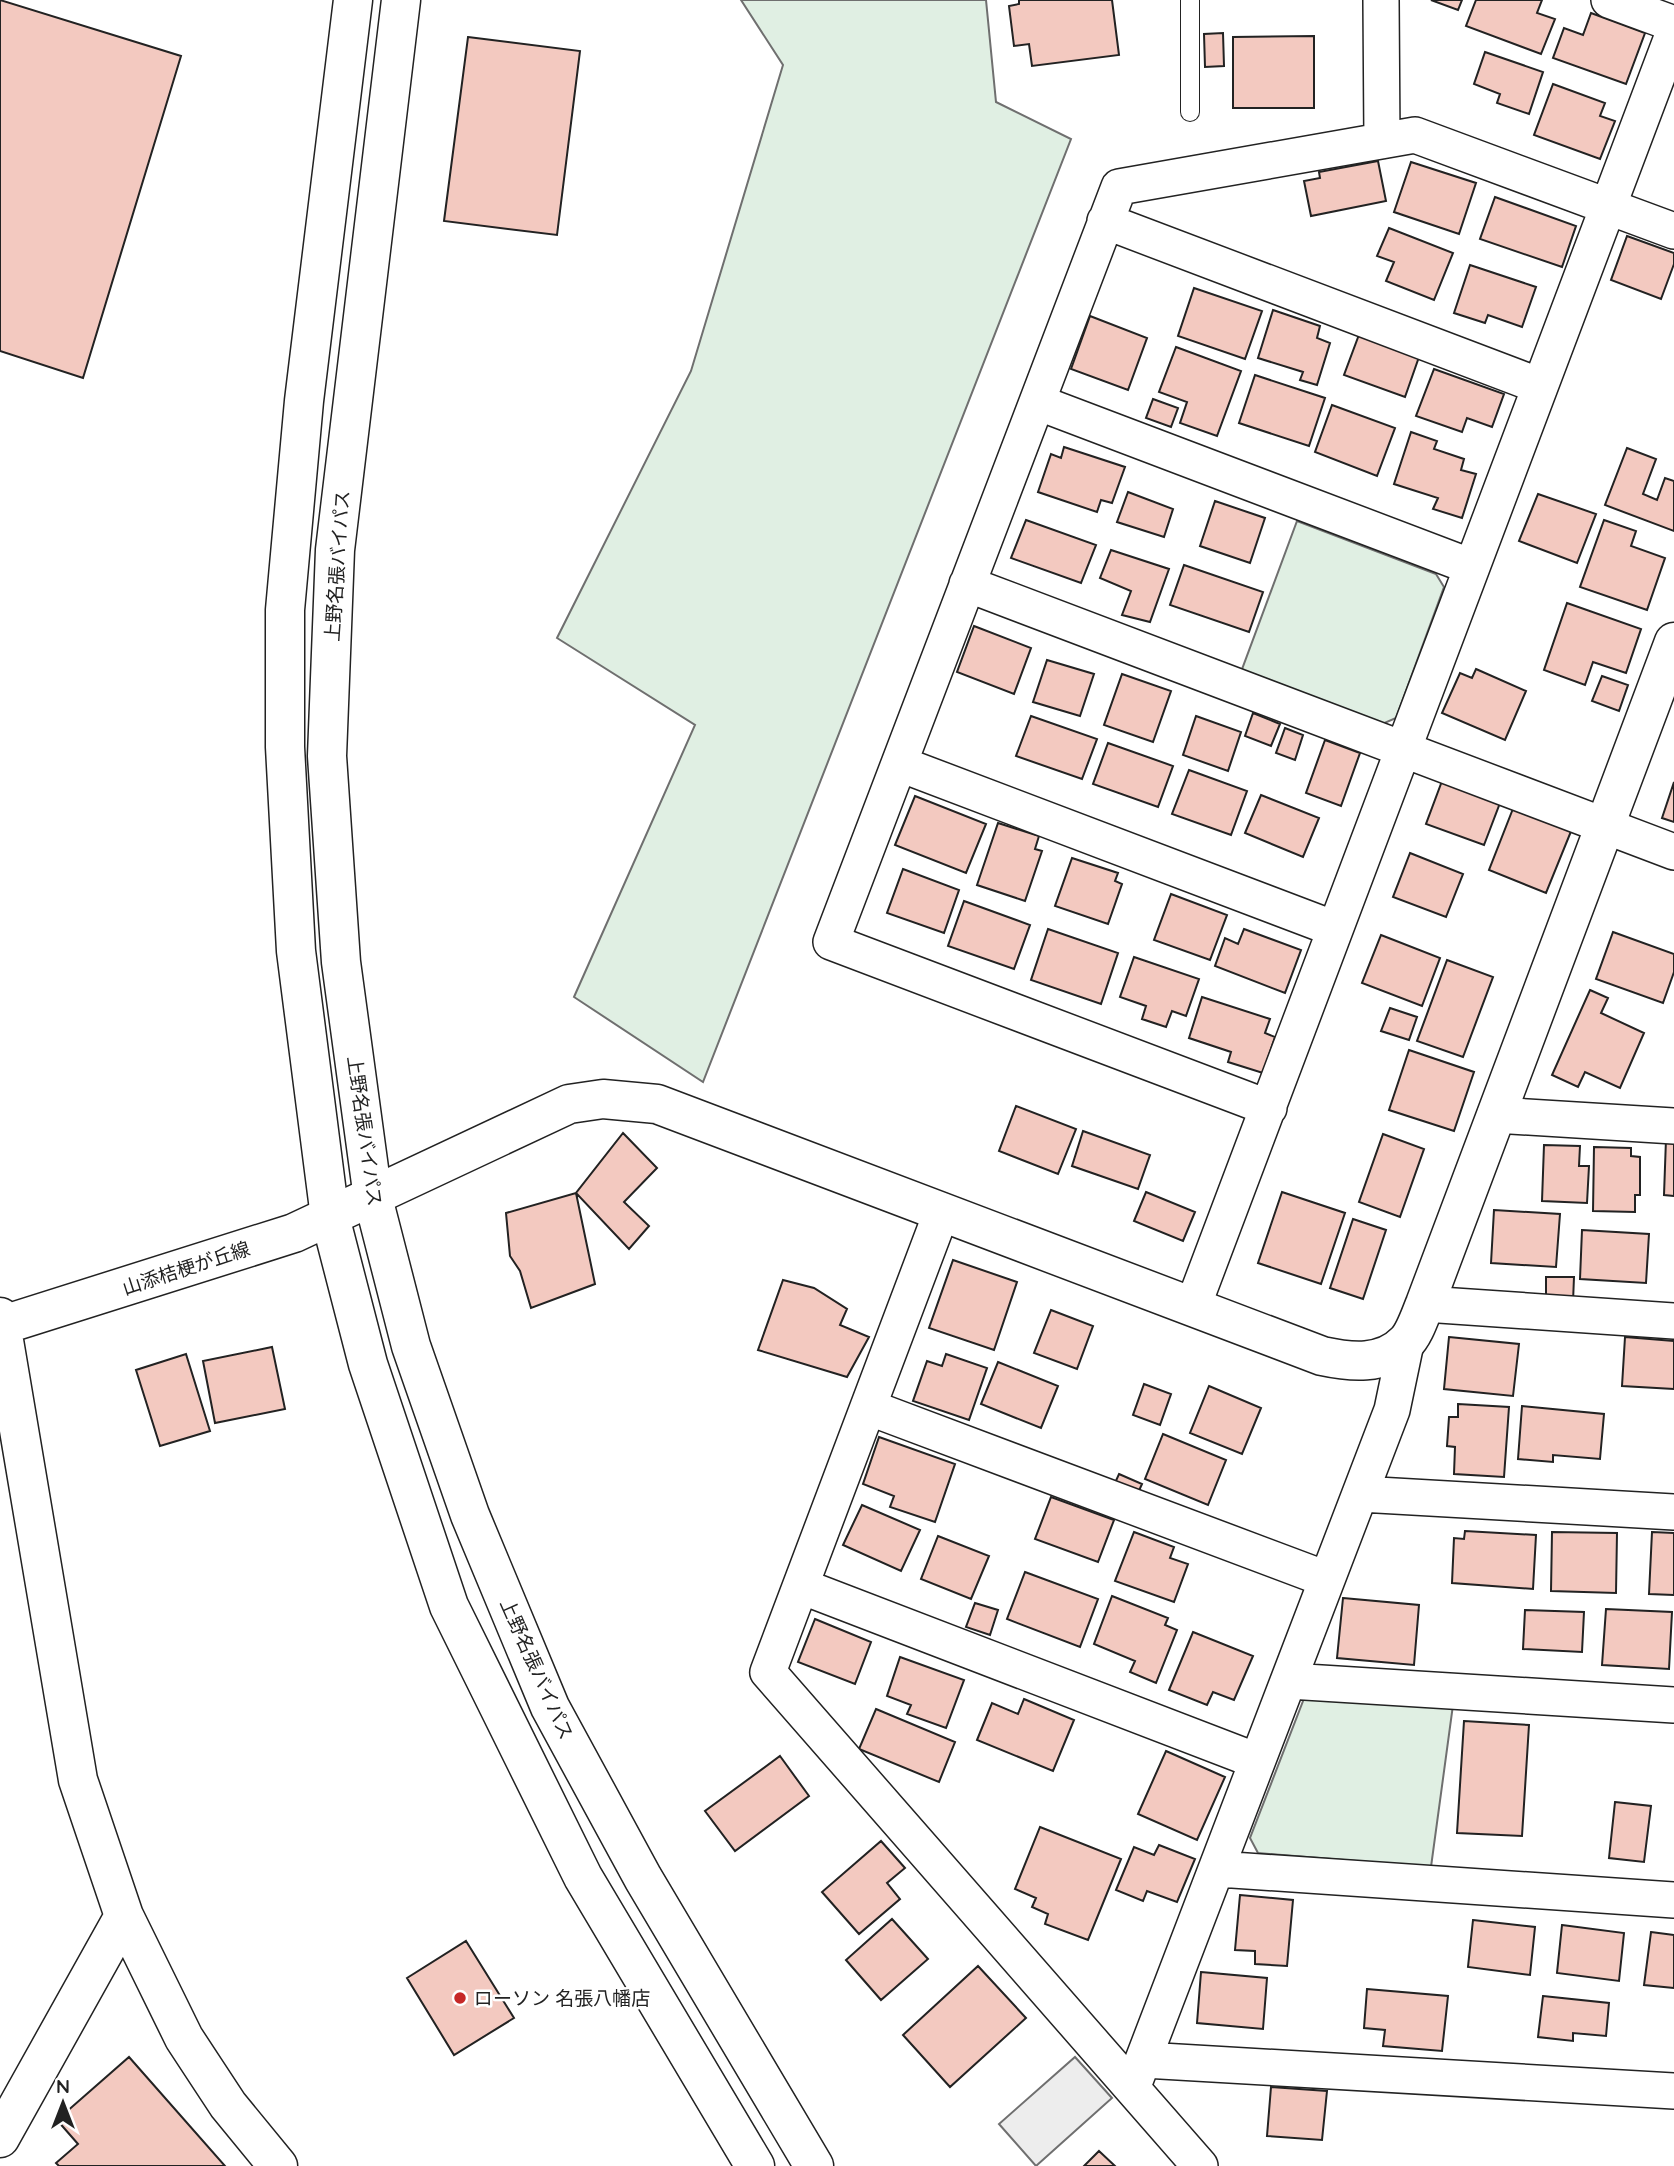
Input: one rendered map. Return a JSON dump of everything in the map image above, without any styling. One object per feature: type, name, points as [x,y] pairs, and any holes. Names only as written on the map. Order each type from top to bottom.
[{"type":"main road","points":[[353,0],[304,401],[285,610],[285,747],[296,951],[330,1217],[368,1364],[449,1606],[583,1877],[755,2166]]},
{"type":"main road","name":"上野名張バイパス","points":[[401,0],[335,550],[327,756],[341,962],[373,1198],[415,1359],[470,1515],[550,1707],[643,1878],[814,2166]]},
{"type":"main road","points":[[1406,1343],[1425,1304],[1674,642]]},
{"type":"main road","name":"山添桔梗が丘線","points":[[1,1321],[294,1233],[558,1109],[603,1099],[657,1104],[1322,1356],[1351,1363],[1377,1359],[1406,1343]]},
{"type":"main road","points":[[1,1321],[78,1780],[124,1916],[184,2038],[228,2105],[278,2166]]},
{"type":"main road","points":[[0,2138],[124,1916]]},
{"type":"street","points":[[1381,0],[1382,141]]},
{"type":"street","points":[[1609,0],[1674,24]]},
{"type":"street","points":[[1193,1306],[1674,32]]},
{"type":"street","points":[[1269,1108],[831,942],[1119,187],[1415,135],[1674,231]]},
{"type":"street","points":[[1105,221],[1540,386]]},
{"type":"street","points":[[1037,402],[1472,567]]},
{"type":"street","points":[[967,584],[1403,747],[1674,852]]},
{"type":"street","points":[[901,764],[1335,929]]},
{"type":"street","points":[[1495,1115],[1674,1126]]},
{"type":"street","points":[[942,1211],[768,1672],[1138,2073],[1200,2166]]},
{"type":"street","points":[[1425,1304],[1674,1321]]},
{"type":"street","points":[[1138,2073],[1392,1410],[1406,1343]]},
{"type":"street","points":[[869,1407],[1326,1580]]},
{"type":"street","points":[[1360,1494],[1674,1512]]},
{"type":"street","points":[[801,1586],[1257,1762]]},
{"type":"street","points":[[1289,1681],[1674,1705]]},
{"type":"street","points":[[1218,1869],[1674,1900]]},
{"type":"street","points":[[1138,2073],[1674,2091]]},
{"type":"lane","points":[[1190,0],[1190,112]]},
{"type":"green space","points":[[741,0],[986,0],[996,102],[1071,139],[703,1082],[574,997],[695,725],[557,638],[691,371],[783,65]]},
{"type":"green space","points":[[1297,521],[1436,574],[1444,587],[1396,718],[1380,725],[1241,672]]},
{"type":"green space","points":[[1305,1696],[1453,1705],[1431,1867],[1258,1853],[1250,1838]]},
{"type":"shaded area","points":[[1075,2057],[1112,2098],[1036,2166],[999,2124]]},
{"type":"building","points":[[0,0],[181,56],[83,378],[0,351]]},
{"type":"building","points":[[1019,0],[1112,0],[1119,55],[1032,66],[1029,44],[1014,46],[1009,6],[1019,4]]},
{"type":"building","points":[[1431,0],[1462,0],[1458,10]]},
{"type":"building","points":[[1476,0],[1542,0],[1537,13],[1555,19],[1541,54],[1466,26]]},
{"type":"building","points":[[1591,13],[1645,33],[1626,84],[1553,58],[1564,28],[1583,35]]},
{"type":"building","points":[[1223,33],[1224,66],[1205,67],[1204,34]]},
{"type":"building","points":[[1314,36],[1314,108],[1233,108],[1233,37]]},
{"type":"building","points":[[468,37],[580,51],[557,235],[444,221]]},
{"type":"building","points":[[1485,52],[1543,72],[1529,114],[1497,103],[1500,94],[1474,84]]},
{"type":"building","points":[[1553,84],[1605,103],[1600,116],[1615,121],[1600,159],[1534,135]]},
{"type":"building","points":[[1378,161],[1386,201],[1311,216],[1304,181],[1320,178],[1319,172]]},
{"type":"building","points":[[1411,162],[1476,183],[1459,234],[1394,212]]},
{"type":"building","points":[[1495,197],[1576,226],[1562,267],[1480,239]]},
{"type":"building","points":[[1389,228],[1453,253],[1434,300],[1386,281],[1394,262],[1377,256]]},
{"type":"building","points":[[1627,236],[1674,253],[1674,264],[1661,299],[1611,280]]},
{"type":"building","points":[[1470,265],[1536,287],[1522,327],[1488,315],[1485,323],[1454,313]]},
{"type":"building","points":[[1194,288],[1262,311],[1245,359],[1178,336]]},
{"type":"building","points":[[1273,310],[1320,326],[1317,338],[1330,343],[1317,385],[1300,380],[1303,372],[1258,358]]},
{"type":"building","points":[[1090,316],[1147,338],[1128,390],[1071,369]]},
{"type":"building","points":[[1360,332],[1420,354],[1405,397],[1344,375]]},
{"type":"building","points":[[1176,347],[1241,371],[1217,436],[1180,423],[1187,402],[1159,392]]},
{"type":"building","points":[[1434,369],[1504,394],[1492,427],[1467,418],[1462,432],[1416,416]]},
{"type":"building","points":[[1255,375],[1325,398],[1309,446],[1239,423]]},
{"type":"building","points":[[1153,399],[1178,408],[1171,427],[1146,418]]},
{"type":"building","points":[[1332,405],[1395,428],[1377,476],[1315,452]]},
{"type":"building","points":[[1411,432],[1437,441],[1434,449],[1464,459],[1461,470],[1476,474],[1462,518],[1433,509],[1438,498],[1394,484]]},
{"type":"building","points":[[1064,447],[1125,467],[1112,503],[1101,500],[1097,512],[1038,492],[1051,454],[1061,458]]},
{"type":"building","points":[[1627,448],[1656,459],[1643,494],[1657,500],[1665,478],[1674,481],[1674,531],[1605,505]]},
{"type":"building","points":[[1128,492],[1173,509],[1164,537],[1117,522]]},
{"type":"building","points":[[1538,494],[1596,514],[1577,563],[1519,541]]},
{"type":"building","points":[[1215,501],[1265,518],[1250,563],[1200,546]]},
{"type":"building","points":[[1026,520],[1096,545],[1081,583],[1011,558]]},
{"type":"building","points":[[1604,520],[1636,531],[1631,546],[1665,558],[1647,610],[1580,587]]},
{"type":"building","points":[[1111,550],[1169,569],[1150,622],[1122,615],[1131,591],[1100,578]]},
{"type":"building","points":[[1184,565],[1263,592],[1249,632],[1170,605]]},
{"type":"building","points":[[1567,603],[1641,629],[1626,673],[1593,662],[1585,685],[1544,670]]},
{"type":"building","points":[[974,626],[1031,648],[1014,694],[957,672]]},
{"type":"building","points":[[1047,660],[1094,674],[1080,716],[1033,702]]},
{"type":"building","points":[[1476,669],[1526,691],[1505,740],[1442,713],[1460,673],[1472,678]]},
{"type":"building","points":[[1122,674],[1171,691],[1153,742],[1104,725]]},
{"type":"building","points":[[1602,676],[1628,685],[1619,711],[1592,701]]},
{"type":"building","points":[[1253,713],[1280,724],[1271,746],[1245,736]]},
{"type":"building","points":[[1031,716],[1097,739],[1082,779],[1016,756]]},
{"type":"building","points":[[1196,716],[1241,732],[1228,771],[1183,755]]},
{"type":"building","points":[[1285,728],[1303,735],[1295,760],[1276,753]]},
{"type":"building","points":[[1325,740],[1360,753],[1341,806],[1306,793]]},
{"type":"building","points":[[1108,743],[1173,766],[1158,807],[1093,784]]},
{"type":"building","points":[[1189,770],[1247,791],[1231,835],[1172,814]]},
{"type":"building","points":[[1445,773],[1503,795],[1484,845],[1426,824]]},
{"type":"building","points":[[1674,782],[1674,822],[1662,818]]},
{"type":"building","points":[[1261,795],[1319,818],[1303,857],[1245,833]]},
{"type":"building","points":[[915,796],[986,824],[966,873],[895,845]]},
{"type":"building","points":[[1516,801],[1574,824],[1546,893],[1489,870]]},
{"type":"building","points":[[998,823],[1039,836],[1035,849],[1042,851],[1025,901],[977,885]]},
{"type":"building","points":[[1410,853],[1463,874],[1446,917],[1393,897]]},
{"type":"building","points":[[1072,858],[1118,873],[1115,881],[1122,884],[1108,924],[1055,906]]},
{"type":"building","points":[[903,869],[959,890],[944,933],[887,913]]},
{"type":"building","points":[[1171,894],[1227,915],[1210,960],[1154,940]]},
{"type":"building","points":[[964,901],[1030,925],[1014,969],[948,946]]},
{"type":"building","points":[[1048,929],[1118,953],[1101,1004],[1031,980]]},
{"type":"building","points":[[1244,929],[1301,950],[1285,993],[1215,966],[1225,938],[1238,944]]},
{"type":"building","points":[[1613,932],[1674,954],[1674,972],[1663,1003],[1596,979]]},
{"type":"building","points":[[1381,935],[1440,958],[1422,1006],[1362,983]]},
{"type":"building","points":[[1134,957],[1199,979],[1186,1016],[1172,1011],[1166,1027],[1142,1019],[1146,1006],[1120,997]]},
{"type":"building","points":[[1447,960],[1493,977],[1463,1057],[1417,1041]]},
{"type":"building","points":[[1590,990],[1608,998],[1601,1013],[1644,1033],[1620,1088],[1585,1072],[1578,1087],[1552,1075]]},
{"type":"building","points":[[1202,997],[1270,1019],[1265,1033],[1275,1037],[1263,1073],[1228,1062],[1231,1052],[1189,1038]]},
{"type":"building","points":[[1390,1008],[1417,1017],[1409,1040],[1381,1031]]},
{"type":"building","points":[[1409,1050],[1474,1072],[1454,1131],[1389,1110]]},
{"type":"building","points":[[1016,1106],[1076,1129],[1058,1174],[999,1151]]},
{"type":"building","points":[[1083,1131],[1150,1155],[1138,1189],[1072,1166]]},
{"type":"building","points":[[623,1133],[657,1168],[624,1202],[649,1226],[629,1249],[576,1193]]},
{"type":"building","points":[[1383,1134],[1424,1149],[1400,1217],[1359,1202]]},
{"type":"building","points":[[1666,1139],[1674,1139],[1674,1196],[1664,1195]]},
{"type":"building","points":[[1544,1145],[1580,1146],[1579,1166],[1589,1166],[1587,1203],[1542,1201]]},
{"type":"building","points":[[1594,1147],[1631,1148],[1631,1156],[1640,1157],[1640,1195],[1635,1195],[1635,1212],[1593,1211]]},
{"type":"building","points":[[1146,1192],[1195,1212],[1183,1241],[1134,1221]]},
{"type":"building","points":[[1282,1192],[1345,1213],[1321,1284],[1258,1263]]},
{"type":"building","points":[[576,1193],[595,1284],[531,1308],[520,1271],[510,1256],[506,1213]]},
{"type":"building","points":[[1494,1210],[1560,1214],[1556,1267],[1491,1263]]},
{"type":"building","points":[[1353,1219],[1386,1230],[1363,1299],[1330,1288]]},
{"type":"building","points":[[1582,1230],[1649,1234],[1646,1283],[1580,1279]]},
{"type":"building","points":[[953,1260],[1017,1282],[994,1350],[929,1328]]},
{"type":"building","points":[[1546,1277],[1574,1277],[1573,1302],[1546,1302]]},
{"type":"building","points":[[783,1280],[814,1288],[847,1309],[840,1325],[869,1337],[847,1377],[758,1350]]},
{"type":"building","points":[[1051,1310],[1093,1326],[1077,1369],[1034,1353]]},
{"type":"building","points":[[1449,1337],[1519,1344],[1513,1396],[1444,1389]]},
{"type":"building","points":[[1625,1337],[1674,1341],[1674,1389],[1622,1386]]},
{"type":"building","points":[[272,1347],[285,1409],[215,1423],[203,1361]]},
{"type":"building","points":[[186,1354],[210,1431],[160,1446],[136,1370]]},
{"type":"building","points":[[946,1354],[987,1368],[969,1420],[913,1401],[927,1361],[942,1366]]},
{"type":"building","points":[[998,1362],[1058,1386],[1041,1428],[981,1404]]},
{"type":"building","points":[[1144,1384],[1171,1394],[1160,1425],[1133,1415]]},
{"type":"building","points":[[1209,1386],[1261,1408],[1242,1454],[1190,1433]]},
{"type":"building","points":[[1458,1404],[1509,1407],[1504,1477],[1454,1474],[1455,1447],[1447,1446],[1449,1417],[1458,1417]]},
{"type":"building","points":[[1522,1406],[1604,1414],[1600,1459],[1553,1455],[1553,1462],[1518,1459]]},
{"type":"building","points":[[1163,1434],[1226,1460],[1208,1505],[1145,1479]]},
{"type":"building","points":[[879,1437],[955,1464],[935,1522],[890,1507],[894,1496],[863,1484]]},
{"type":"building","points":[[1119,1474],[1142,1484],[1133,1504],[1110,1494]]},
{"type":"building","points":[[1051,1497],[1114,1520],[1098,1562],[1035,1539]]},
{"type":"building","points":[[862,1505],[920,1530],[901,1571],[843,1545]]},
{"type":"building","points":[[1465,1531],[1536,1535],[1533,1589],[1452,1583],[1454,1538],[1464,1539]]},
{"type":"building","points":[[1134,1532],[1174,1547],[1170,1558],[1188,1564],[1174,1602],[1115,1581]]},
{"type":"building","points":[[1552,1532],[1617,1533],[1616,1593],[1551,1591]]},
{"type":"building","points":[[1652,1532],[1674,1533],[1674,1595],[1649,1594]]},
{"type":"building","points":[[938,1536],[989,1556],[971,1599],[921,1579]]},
{"type":"building","points":[[1025,1572],[1098,1599],[1080,1647],[1007,1619]]},
{"type":"building","points":[[1112,1596],[1168,1618],[1165,1625],[1177,1630],[1156,1683],[1130,1672],[1135,1661],[1094,1644]]},
{"type":"building","points":[[1343,1598],[1419,1605],[1414,1665],[1337,1658]]},
{"type":"building","points":[[975,1603],[998,1610],[990,1635],[966,1627]]},
{"type":"building","points":[[1606,1609],[1672,1612],[1669,1669],[1602,1665]]},
{"type":"building","points":[[1525,1610],[1584,1612],[1582,1652],[1523,1649]]},
{"type":"building","points":[[815,1619],[871,1642],[855,1684],[798,1662]]},
{"type":"building","points":[[1193,1632],[1253,1656],[1234,1700],[1213,1692],[1207,1705],[1169,1690]]},
{"type":"building","points":[[900,1657],[964,1680],[946,1728],[907,1714],[911,1705],[887,1696]]},
{"type":"building","points":[[1024,1699],[1074,1720],[1053,1771],[977,1740],[992,1703],[1018,1714]]},
{"type":"building","points":[[876,1709],[955,1742],[939,1782],[859,1749]]},
{"type":"building","points":[[1464,1721],[1529,1725],[1522,1836],[1457,1833]]},
{"type":"building","points":[[1166,1751],[1225,1777],[1197,1840],[1138,1814]]},
{"type":"building","points":[[780,1756],[809,1796],[735,1851],[705,1811]]},
{"type":"building","points":[[1615,1802],[1651,1806],[1644,1862],[1609,1858]]},
{"type":"building","points":[[1040,1827],[1121,1859],[1088,1940],[1045,1924],[1048,1914],[1032,1907],[1036,1898],[1015,1889]]},
{"type":"building","points":[[881,1841],[905,1868],[887,1883],[900,1899],[859,1934],[822,1892]]},
{"type":"building","points":[[1159,1845],[1195,1859],[1177,1902],[1147,1891],[1143,1901],[1116,1890],[1134,1847],[1154,1855]]},
{"type":"building","points":[[1240,1895],[1293,1900],[1287,1966],[1255,1964],[1255,1951],[1235,1950]]},
{"type":"building","points":[[892,1919],[928,1959],[881,2000],[846,1960]]},
{"type":"building","points":[[1473,1920],[1535,1927],[1530,1975],[1468,1967]]},
{"type":"building","points":[[1562,1925],[1624,1933],[1619,1981],[1557,1973]]},
{"type":"building","points":[[1651,1932],[1674,1935],[1674,1988],[1644,1985]]},
{"type":"building","name":"ローソン 名張八幡店","points":[[466,1941],[514,2018],[454,2055],[407,1978]]},
{"type":"building","points":[[978,1966],[1026,2018],[950,2087],[903,2035]]},
{"type":"building","points":[[1201,1972],[1267,1978],[1263,2029],[1197,2023]]},
{"type":"building","points":[[1367,1989],[1448,1996],[1442,2051],[1383,2046],[1385,2030],[1364,2028]]},
{"type":"building","points":[[1543,1996],[1609,2003],[1606,2036],[1573,2033],[1573,2041],[1538,2037]]},
{"type":"building","points":[[129,2057],[225,2166],[59,2166],[56,2163],[78,2144],[57,2120]]},
{"type":"building","points":[[1271,2087],[1327,2091],[1322,2140],[1267,2136]]},
{"type":"building","points":[[1099,2151],[1115,2166],[1084,2166]]},
{"type":"place","name":"ローソン 名張八幡店","points":[[460,1998]]}]
